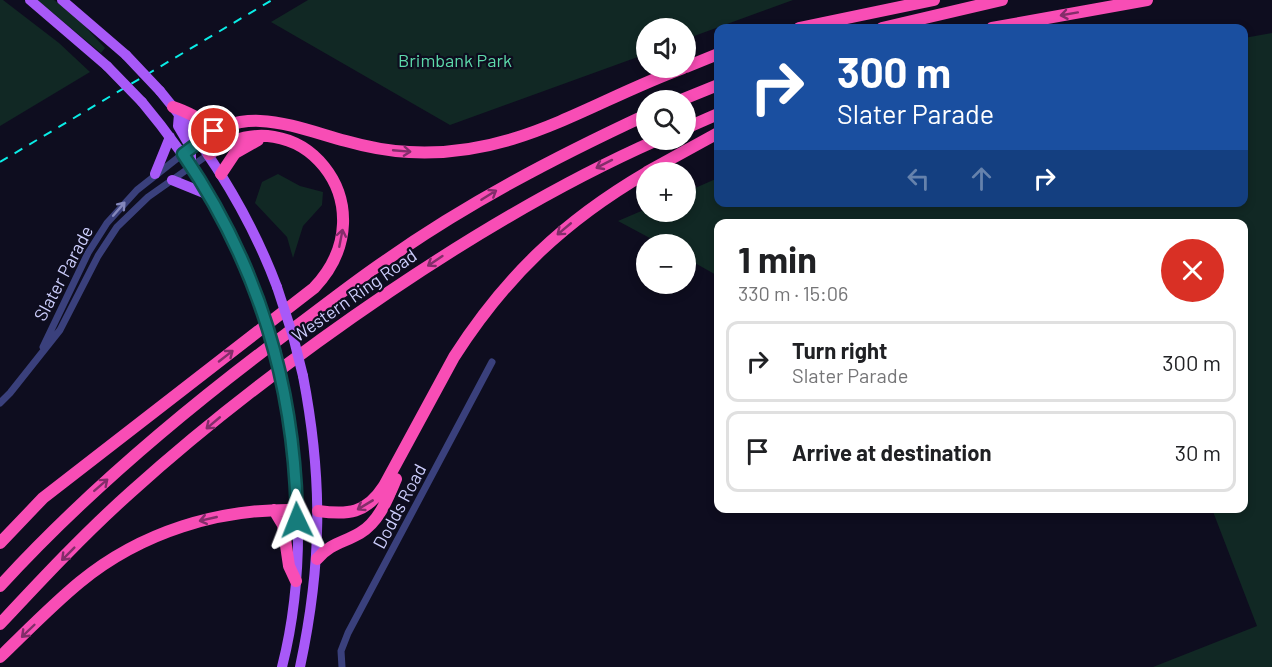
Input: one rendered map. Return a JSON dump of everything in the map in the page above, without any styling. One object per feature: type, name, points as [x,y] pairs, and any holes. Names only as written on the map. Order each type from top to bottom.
[{"type":"highway","points":[[818,24],[934,0]]},
{"type":"highway","points":[[899,24],[1002,0]]},
{"type":"highway","points":[[1014,24],[1147,0]]},
{"type":"highway","points":[[696,62],[714,56]]},
{"type":"highway","points":[[191,148],[209,134],[241,121],[272,122],[385,150],[455,152],[486,147],[524,136],[658,78]]},
{"type":"highway","points":[[696,94],[714,87]]},
{"type":"highway","points":[[176,110],[189,112],[211,126],[221,128]]},
{"type":"highway","points":[[696,124],[714,116]]},
{"type":"highway","name":"Western Ring Road","points":[[0,585],[71,512],[153,439],[254,358],[386,260],[499,189],[636,120]]},
{"type":"highway","points":[[667,162],[714,135]]},
{"type":"highway","points":[[221,174],[235,153],[245,145],[264,137]]},
{"type":"highway","points":[[0,543],[43,498],[314,288],[326,274],[339,249],[343,232],[343,212],[336,184],[320,161],[303,148],[286,141],[264,137],[239,139],[208,154]]},
{"type":"highway","name":"Western Ring Road","points":[[0,624],[131,492],[258,386],[327,334],[447,252],[492,225],[610,160],[636,149]]},
{"type":"highway","points":[[318,511],[348,513],[371,503],[384,486],[466,338],[521,270],[579,216],[636,179]]},
{"type":"highway","points":[[317,559],[327,548],[362,532],[375,520],[398,475],[428,404]]},
{"type":"highway","points":[[274,510],[283,525],[289,566],[296,581]]},
{"type":"highway","points":[[0,657],[80,582],[130,548],[158,535],[200,521],[242,513],[297,510]]},
{"type":"main road","points":[[30,0],[107,66],[142,102],[170,137],[208,154],[252,230],[277,287],[303,376],[313,433],[318,511],[317,559],[308,631],[300,667]]},
{"type":"main road","points":[[62,0],[126,55],[176,110],[191,148],[191,166],[232,235],[260,301],[276,350],[294,449],[297,510],[296,581],[288,645],[282,667]]},
{"type":"main road","points":[[155,174],[170,137]]},
{"type":"main road","points":[[172,180],[209,195]]},
{"type":"main road","points":[[297,510],[318,511]]},
{"type":"street","name":"Slater Parade","points":[[41,352],[94,241],[121,206],[155,174],[191,148]]},
{"type":"street","name":"Slater Parade","points":[[0,403],[60,330],[94,263],[117,227],[148,196],[208,154]]},
{"type":"street","name":"Dodds Road","points":[[342,667],[341,651],[345,638],[492,362]]},
{"type":"green space","points":[[0,0],[59,43],[90,72],[0,126]]},
{"type":"green space","points":[[37,0],[54,0],[79,20],[105,48],[101,53]]},
{"type":"green space","name":"Brimbank Park","points":[[308,0],[793,0],[727,24],[714,24],[714,29],[696,35],[696,18],[636,18],[636,58],[450,125],[271,22]]},
{"type":"green space","points":[[1272,33],[1272,667],[1153,667],[1257,626],[1214,513],[1248,513],[1248,219],[714,219],[714,274],[696,264],[696,234],[642,234],[618,221],[636,213],[636,222],[696,222],[696,188],[714,180],[714,207],[1248,207],[1248,37]]},
{"type":"green space","points":[[278,174],[300,186],[323,192],[322,205],[303,226],[293,258],[287,237],[255,203],[262,182]]},
{"type":"railway","points":[[0,162],[272,0]]},
{"type":"route","points":[[214,131],[183,154],[232,235],[264,311],[281,370],[290,419],[294,449],[297,520]]}]
